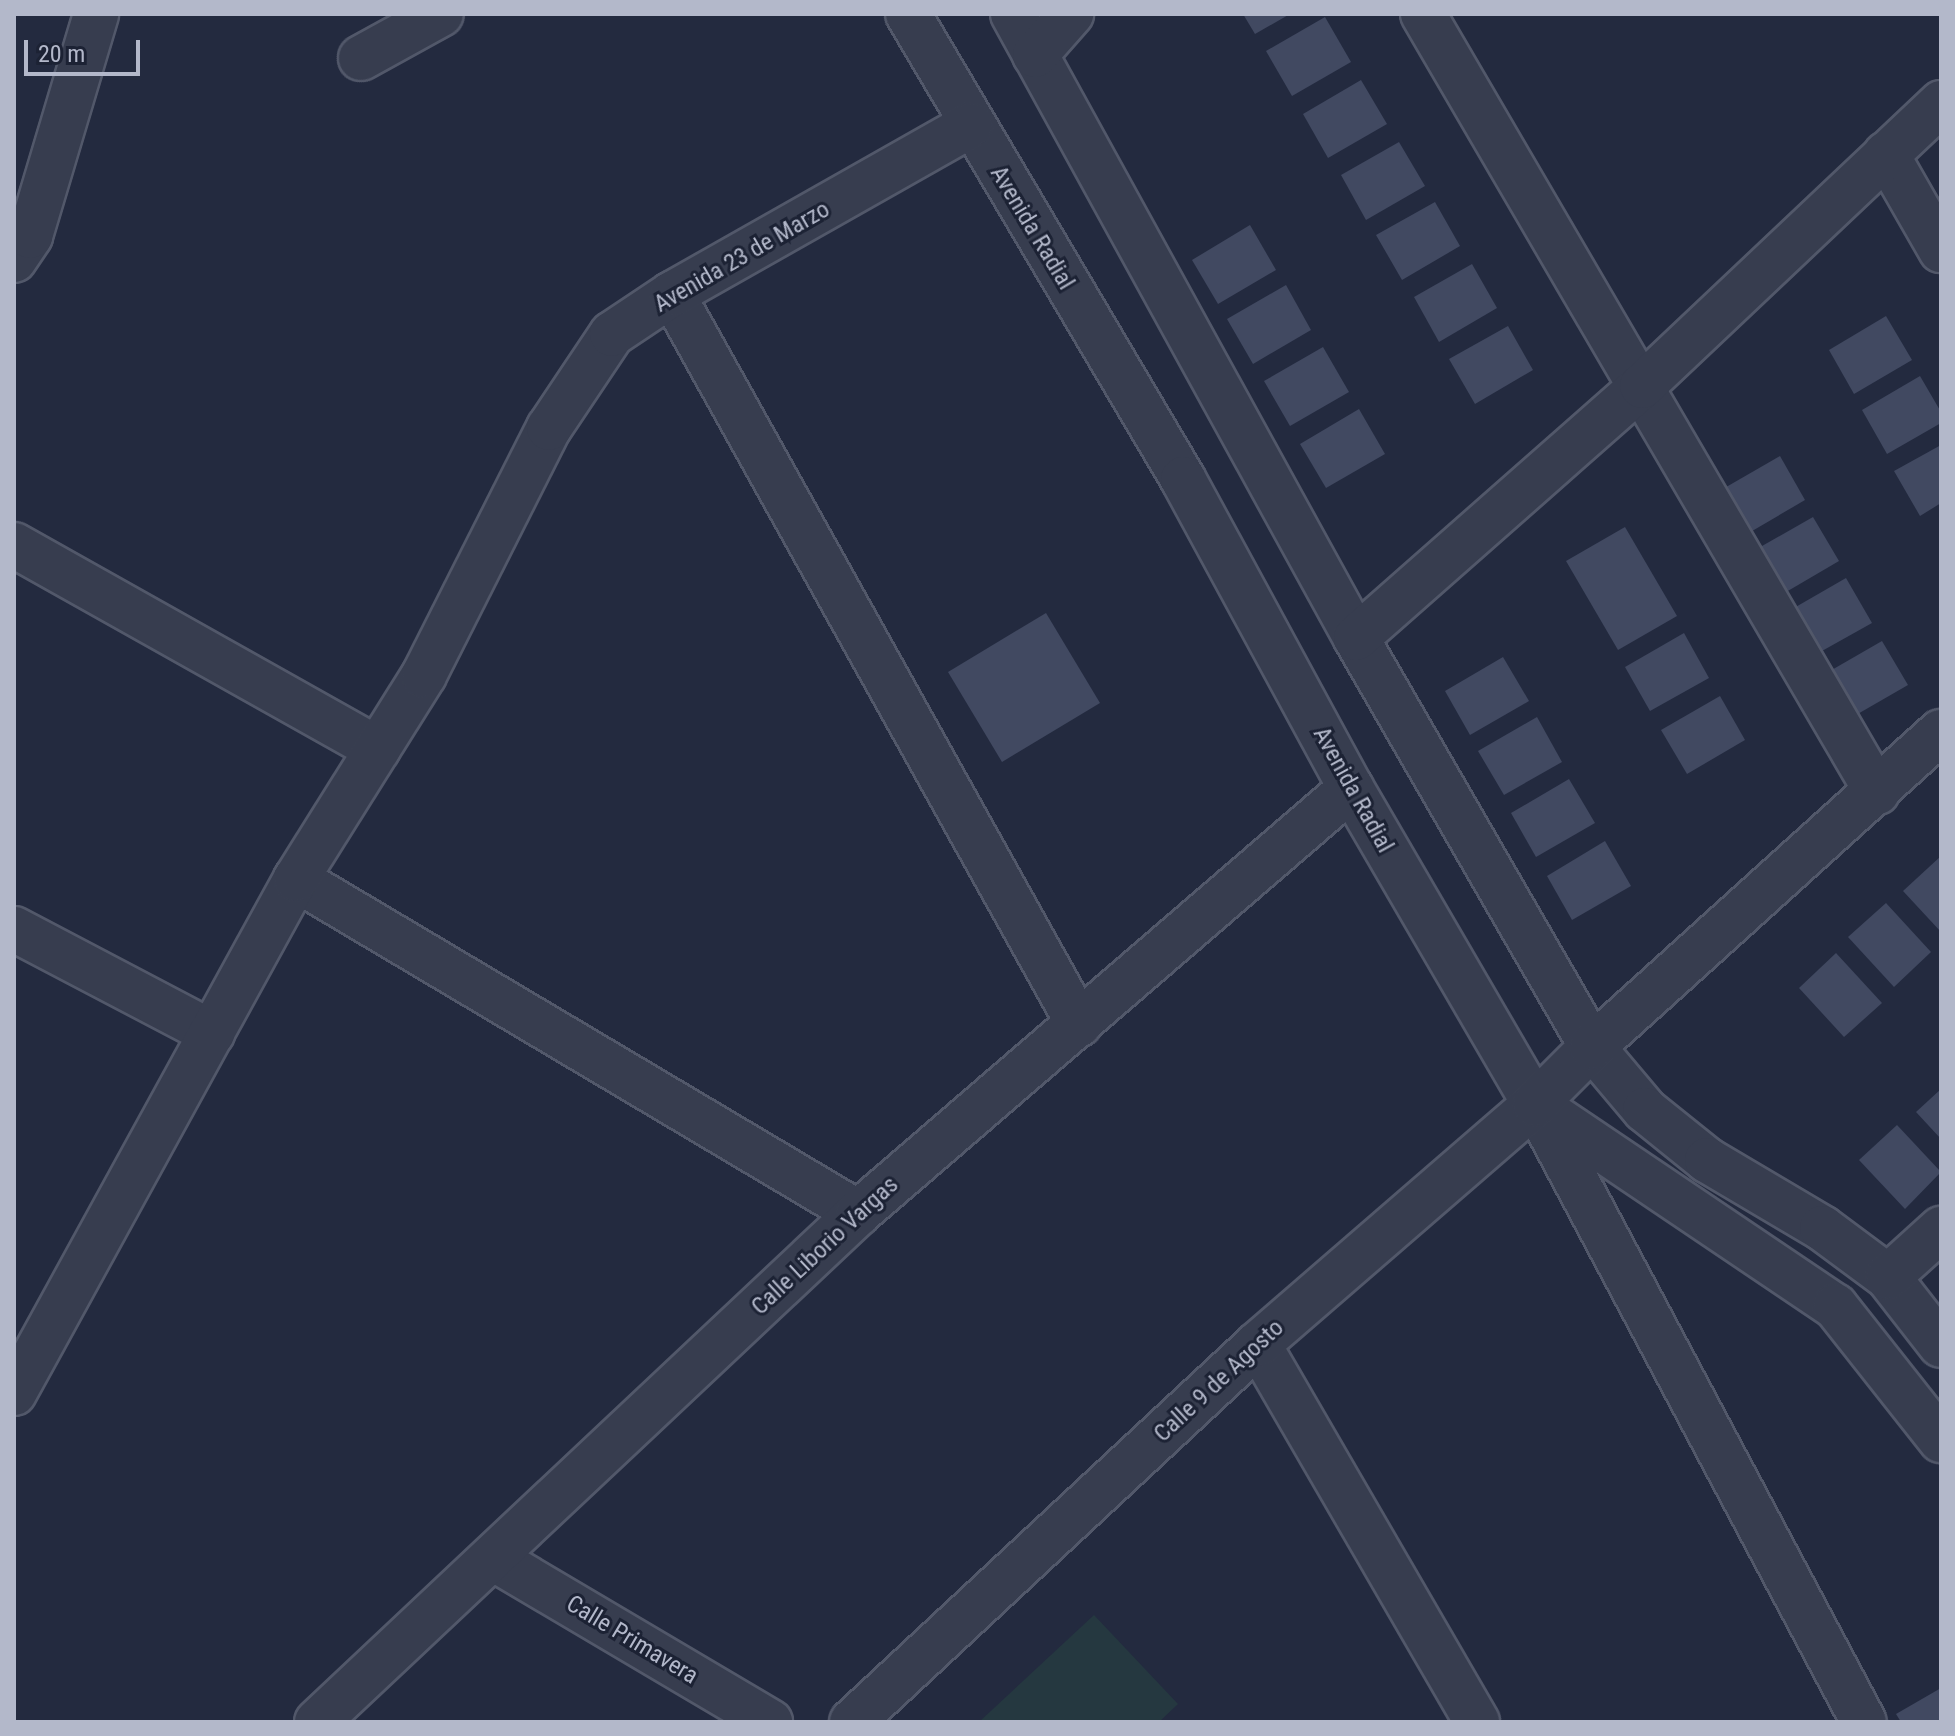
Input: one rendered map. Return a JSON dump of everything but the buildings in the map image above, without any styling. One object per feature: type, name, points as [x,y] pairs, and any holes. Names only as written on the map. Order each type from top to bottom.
[{"type":"street","points":[[14,260],[30,236],[96,14]]},
{"type":"street","points":[[361,58],[441,14]]},
{"type":"street","name":"Avenida Radial","points":[[908,14],[1183,479],[1351,788],[1535,1104],[1835,1306],[1941,1440]]},
{"type":"street","points":[[1013,14],[1205,356],[1356,638],[1592,1047],[1645,1110],[1707,1160],[1822,1228],[1888,1277],[1941,1345]]},
{"type":"street","points":[[1035,55],[1071,14]]},
{"type":"street","points":[[1423,14],[1877,792]]},
{"type":"street","points":[[1356,638],[1642,386],[1941,103]]},
{"type":"street","name":"Avenida 23 de Marzo","points":[[14,1393],[29,1330],[212,1033],[296,879],[424,675],[549,428],[612,334],[672,294],[971,125]]},
{"type":"street","points":[[1886,154],[1941,250]]},
{"type":"street","points":[[672,294],[1079,1024]]},
{"type":"street","points":[[14,545],[378,749]]},
{"type":"street","name":"Calle 9 de Agosto","points":[[852,1722],[1258,1344],[1535,1104],[1592,1047],[1941,732]]},
{"type":"street","name":"Calle Liborio Vargas","points":[[317,1722],[858,1213],[1351,788]]},
{"type":"street","points":[[296,879],[858,1213]]},
{"type":"street","points":[[14,929],[212,1033]]},
{"type":"street","points":[[1535,1104],[1864,1722]]},
{"type":"street","points":[[1888,1277],[1941,1229]]},
{"type":"street","points":[[1258,1344],[1477,1722]]},
{"type":"street","name":"Calle Primavera","points":[[493,1558],[770,1722]]},
{"type":"shaded area","points":[[1094,1615],[1178,1704],[1159,1722],[979,1722]]}]
